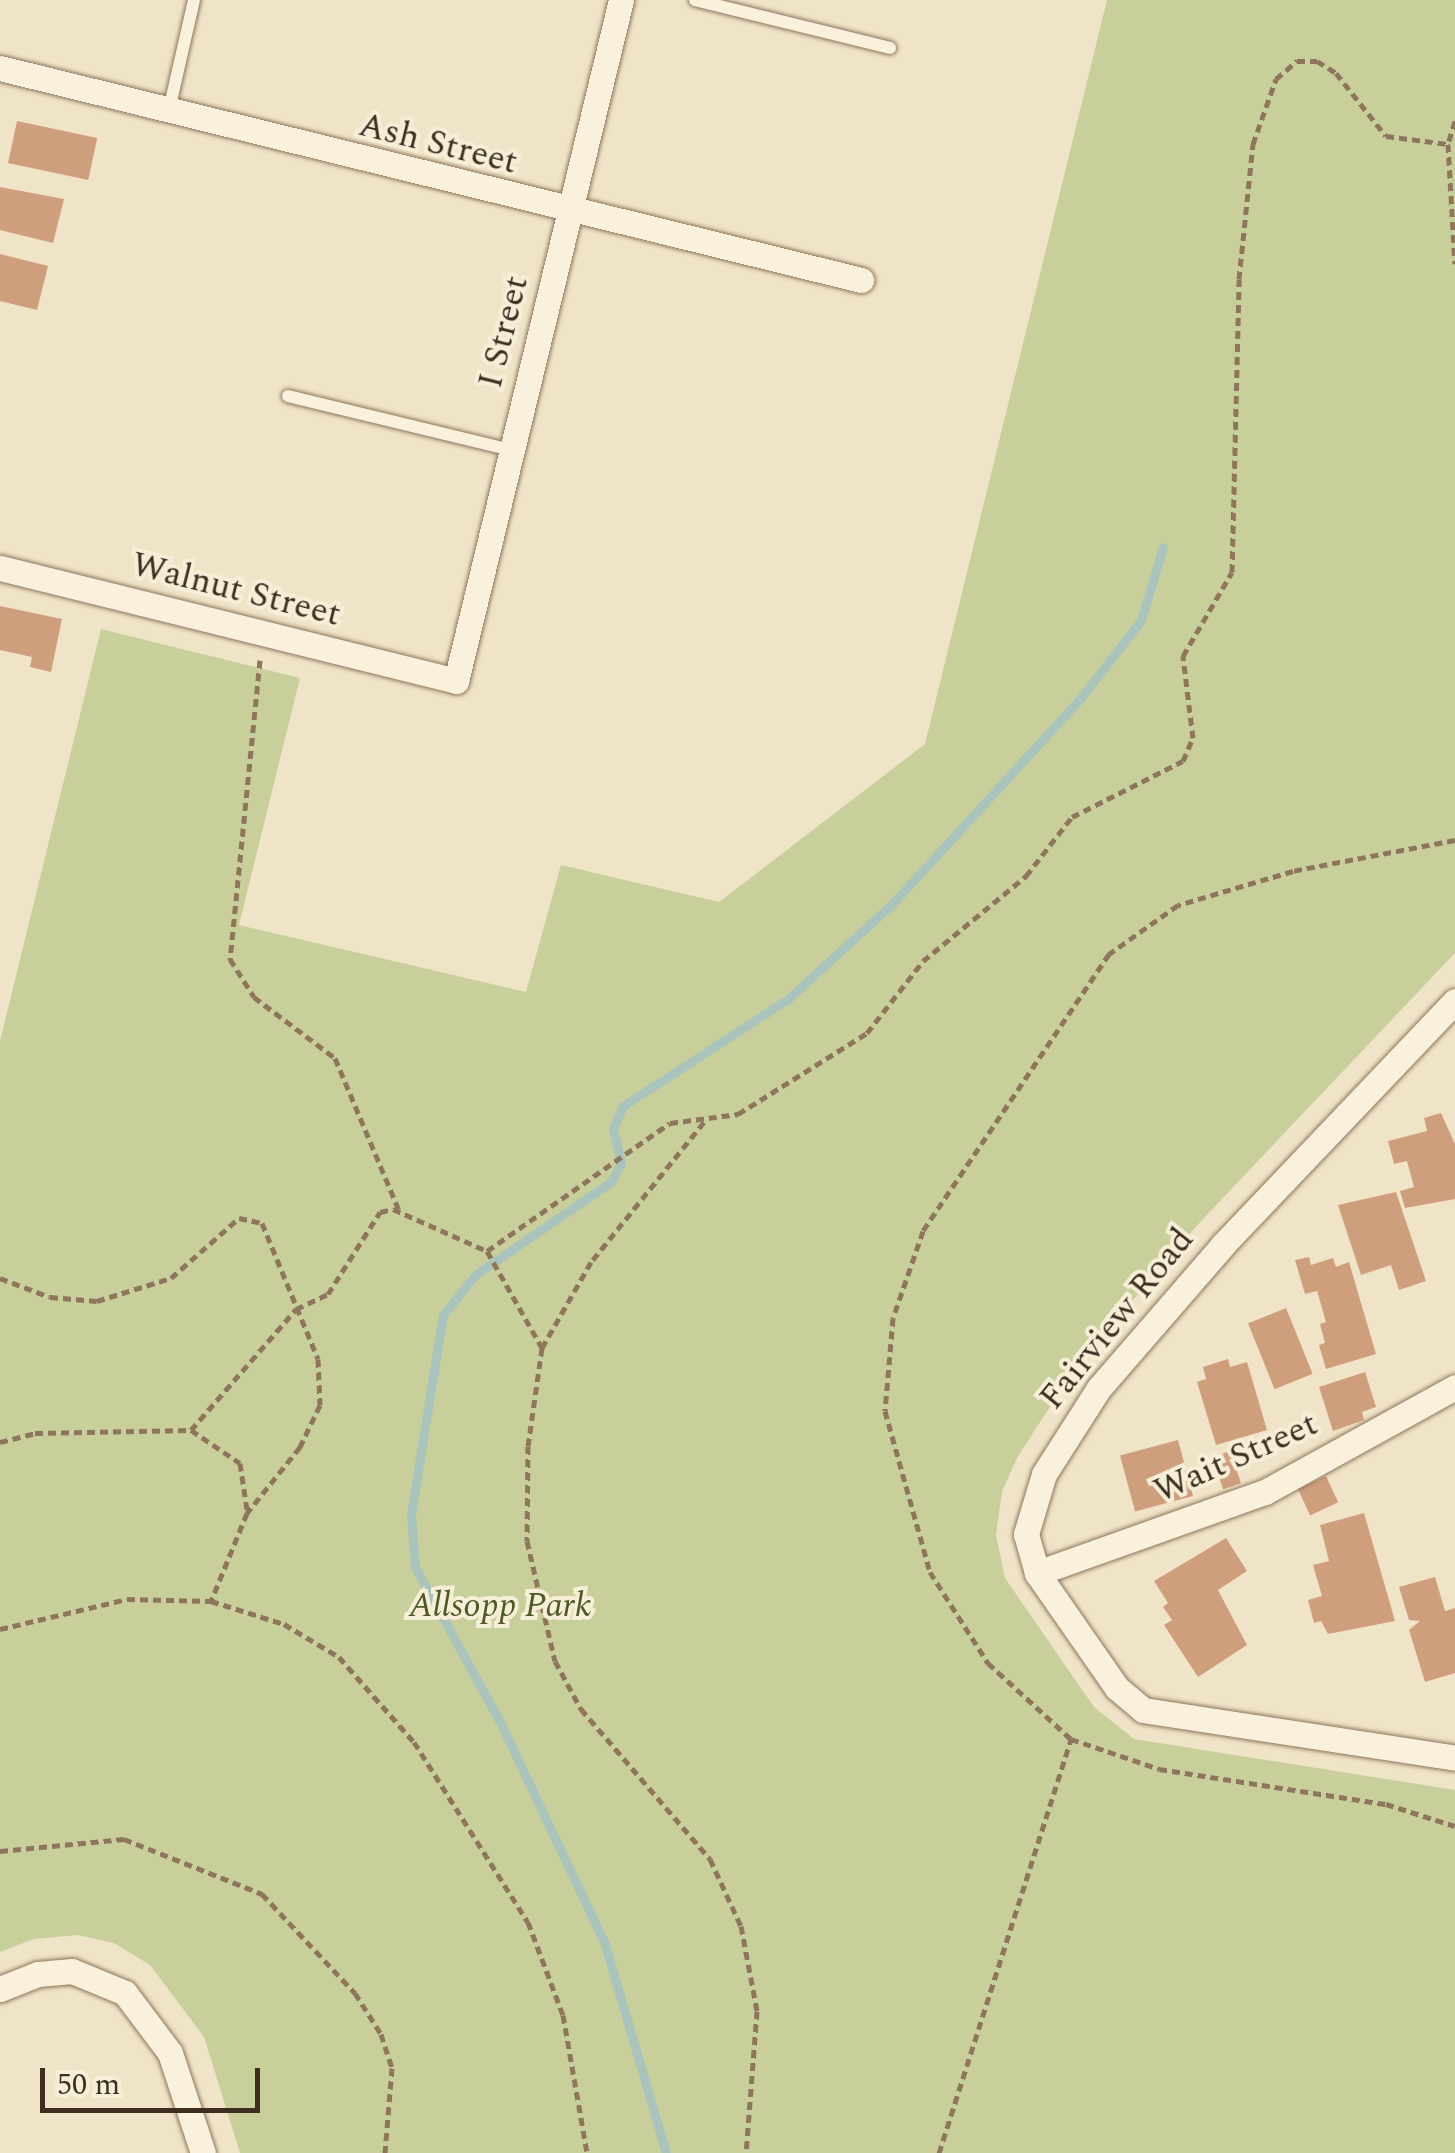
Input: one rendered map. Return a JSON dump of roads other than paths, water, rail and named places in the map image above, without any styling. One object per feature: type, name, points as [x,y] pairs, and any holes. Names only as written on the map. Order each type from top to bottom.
[{"type":"street","name":"I Street","points":[[456,681],[621,0]]},
{"type":"street","name":"Ash Street","points":[[0,68],[569,212],[862,280]]},
{"type":"street","name":"Walnut Street","points":[[0,568],[456,681]]},
{"type":"street","name":"Fairview Road","points":[[1455,1001],[1223,1244],[1078,1416],[1026,1520],[1037,1572],[1116,1688],[1143,1710],[1455,1758]]},
{"type":"street","name":"Wait Street","points":[[1037,1572],[1265,1492],[1455,1387]]},
{"type":"street","points":[[0,1990],[38,1974],[72,1971],[125,1993],[170,2053],[203,2153]]},
{"type":"lane","points":[[168,112],[194,0]]},
{"type":"lane","points":[[695,0],[890,48]]},
{"type":"lane","points":[[288,396],[512,450]]},
{"type":"waterway","points":[[666,2153],[605,1944],[499,1720],[415,1567],[411,1514],[443,1315],[475,1275],[611,1182],[621,1163],[613,1129],[623,1106],[788,999],[892,904],[1080,699],[1141,620],[1163,547]]},
{"type":"park label","name":"Allsopp Park","points":[[500,1606]]}]
